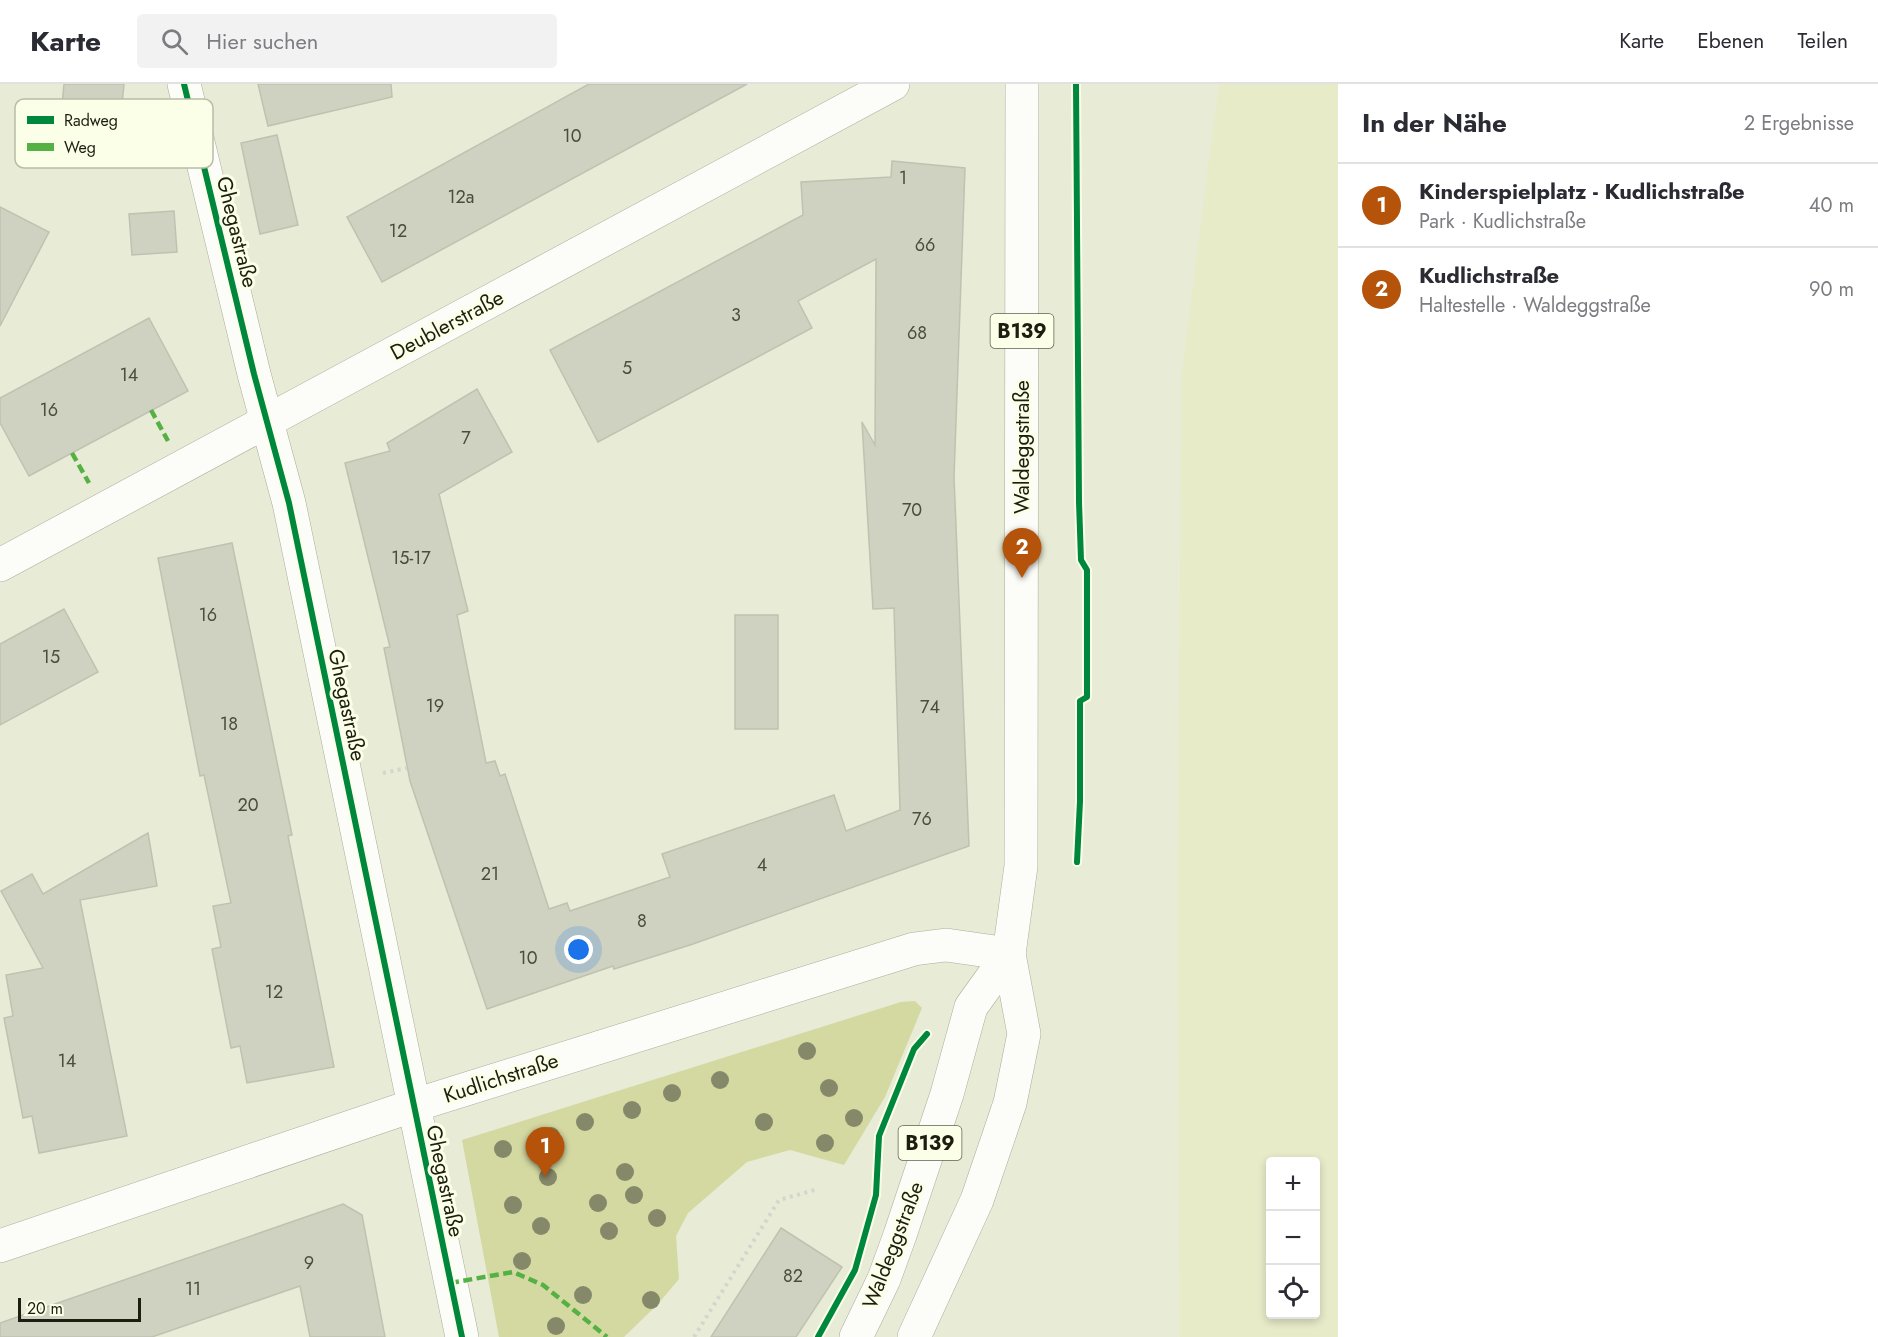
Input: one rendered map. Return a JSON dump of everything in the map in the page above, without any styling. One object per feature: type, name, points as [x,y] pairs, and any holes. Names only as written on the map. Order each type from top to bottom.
[{"type":"street","name":"Ghegastraße","points":[[184,84],[188,99]]},
{"type":"street","name":"Deublerstraße","points":[[0,566],[893,84]]},
{"type":"street","name":"Waldeggstraße","points":[[914,1337],[977,1200],[1010,1103],[1024,1034],[1009,954],[1021,866],[1022,84]]},
{"type":"street","name":"Ghegastraße","points":[[205,168],[289,503],[412,1106],[462,1337]]},
{"type":"street","name":"Kudlichstraße","points":[[0,1246],[412,1106],[914,949],[946,945],[1009,954]]},
{"type":"street","name":"Waldeggstraße","points":[[856,1337],[884,1279],[900,1235],[947,1094],[972,1007],[1009,954]]},
{"type":"path","points":[[379,774],[407,768]]},
{"type":"path","points":[[694,1337],[779,1200],[818,1189]]},
{"type":"shaded area","points":[[1219,84],[1338,84],[1338,1337],[1180,1337],[1177,922],[1182,371]]},
{"type":"shaded area","points":[[915,1001],[922,1008],[885,1097],[844,1165],[790,1150],[747,1162],[688,1213],[676,1236],[679,1279],[658,1304],[624,1337],[499,1337],[462,1140],[901,1002]]},
{"type":"building","points":[[64,84],[124,84],[122,99],[63,99]]},
{"type":"building","points":[[258,84],[391,84],[392,97],[268,126]]},
{"type":"building","points":[[589,84],[747,84],[382,282],[347,217]]},
{"type":"building","points":[[277,135],[298,225],[260,234],[241,143]]},
{"type":"building","points":[[892,161],[965,168],[954,477],[969,846],[693,944],[614,969],[613,966],[487,1009],[410,781],[384,648],[390,647],[345,463],[390,451],[387,443],[477,389],[512,452],[439,494],[468,611],[457,615],[486,763],[495,761],[500,776],[505,774],[549,909],[567,903],[570,911],[670,877],[662,854],[834,795],[846,831],[900,810],[894,608],[873,609],[862,422],[875,445],[876,259],[798,301],[812,328],[598,442],[550,350],[803,215],[801,182],[891,177]]},
{"type":"building","points":[[0,207],[49,232],[0,326]]},
{"type":"building","points":[[174,211],[177,252],[132,255],[129,214]]},
{"type":"building","points":[[149,318],[188,391],[29,476],[0,423],[0,398]]},
{"type":"building","points":[[232,543],[292,835],[288,836],[334,1067],[247,1083],[240,1046],[231,1048],[212,949],[221,947],[213,906],[231,903],[204,775],[200,776],[158,558]]},
{"type":"building","points":[[64,609],[98,672],[0,725],[0,644]]},
{"type":"building","points":[[735,615],[778,615],[778,729],[735,729]]},
{"type":"building","points":[[148,833],[157,886],[80,900],[127,1136],[39,1153],[32,1116],[23,1118],[4,1018],[13,1016],[6,975],[43,968],[1,891],[32,874],[43,894]]},
{"type":"building","points":[[343,1204],[362,1215],[385,1337],[310,1337],[300,1286],[152,1337],[0,1337],[0,1323]]},
{"type":"building","points":[[781,1228],[842,1267],[796,1337],[711,1337]]},
{"type":"marked path","points":[[151,410],[168,441]]},
{"type":"marked path","points":[[72,453],[89,483]]},
{"type":"marked path","points":[[450,1283],[513,1272],[543,1285],[607,1337]]},
{"type":"cycle path","points":[[184,84],[188,99]]},
{"type":"cycle path","points":[[1076,84],[1079,502],[1081,560],[1087,570],[1087,697],[1080,701],[1080,801],[1077,862]]},
{"type":"cycle path","points":[[204,168],[254,374],[289,503],[462,1337]]},
{"type":"cycle path","points":[[818,1337],[855,1270],[876,1195],[879,1136],[914,1049],[927,1034]]},
{"type":"place","name":"Kudlichstraße","points":[[1022,578]]},
{"type":"place","name":"Kinderspielplatz - Kudlichstraße","points":[[545,1177]]}]
